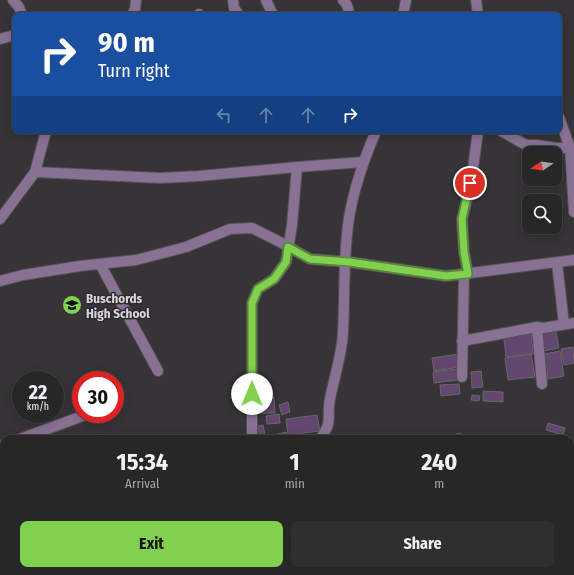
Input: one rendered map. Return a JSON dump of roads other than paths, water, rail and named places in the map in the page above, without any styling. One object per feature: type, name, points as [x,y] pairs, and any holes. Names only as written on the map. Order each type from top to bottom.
[{"type":"street","points":[[13,0],[21,12]]},
{"type":"street","points":[[134,12],[136,0]]},
{"type":"street","points":[[233,0],[234,8],[237,12]]},
{"type":"street","points":[[266,0],[272,12]]},
{"type":"street","points":[[343,0],[348,12]]},
{"type":"street","points":[[404,12],[406,0]]},
{"type":"street","points":[[476,0],[478,12]]},
{"type":"street","points":[[0,39],[12,36]]},
{"type":"street","points":[[562,125],[570,148],[573,175],[574,212]]},
{"type":"street","points":[[0,219],[35,172],[45,134]]},
{"type":"street","points":[[323,435],[327,430],[330,420],[329,404],[343,335],[345,261],[349,218],[363,162],[375,134]]},
{"type":"street","points":[[462,376],[462,341],[466,274],[462,219],[470,183],[478,134]]},
{"type":"street","points":[[506,134],[526,145],[570,148]]},
{"type":"street","points":[[35,172],[160,178],[363,162]]},
{"type":"street","points":[[252,435],[252,303],[258,289],[274,279],[286,262],[292,225],[297,166]]},
{"type":"street","points":[[0,280],[23,275],[136,260],[186,248],[230,228],[252,228],[310,259],[345,261],[446,276],[574,260]]},
{"type":"street","points":[[462,341],[537,327],[543,328],[569,324],[557,263]]},
{"type":"street","points":[[100,264],[158,371]]},
{"type":"street","points":[[537,327],[542,384]]},
{"type":"street","points":[[31,435],[72,420]]},
{"type":"place","name":"Buschords High School","points":[[72,305]]}]
